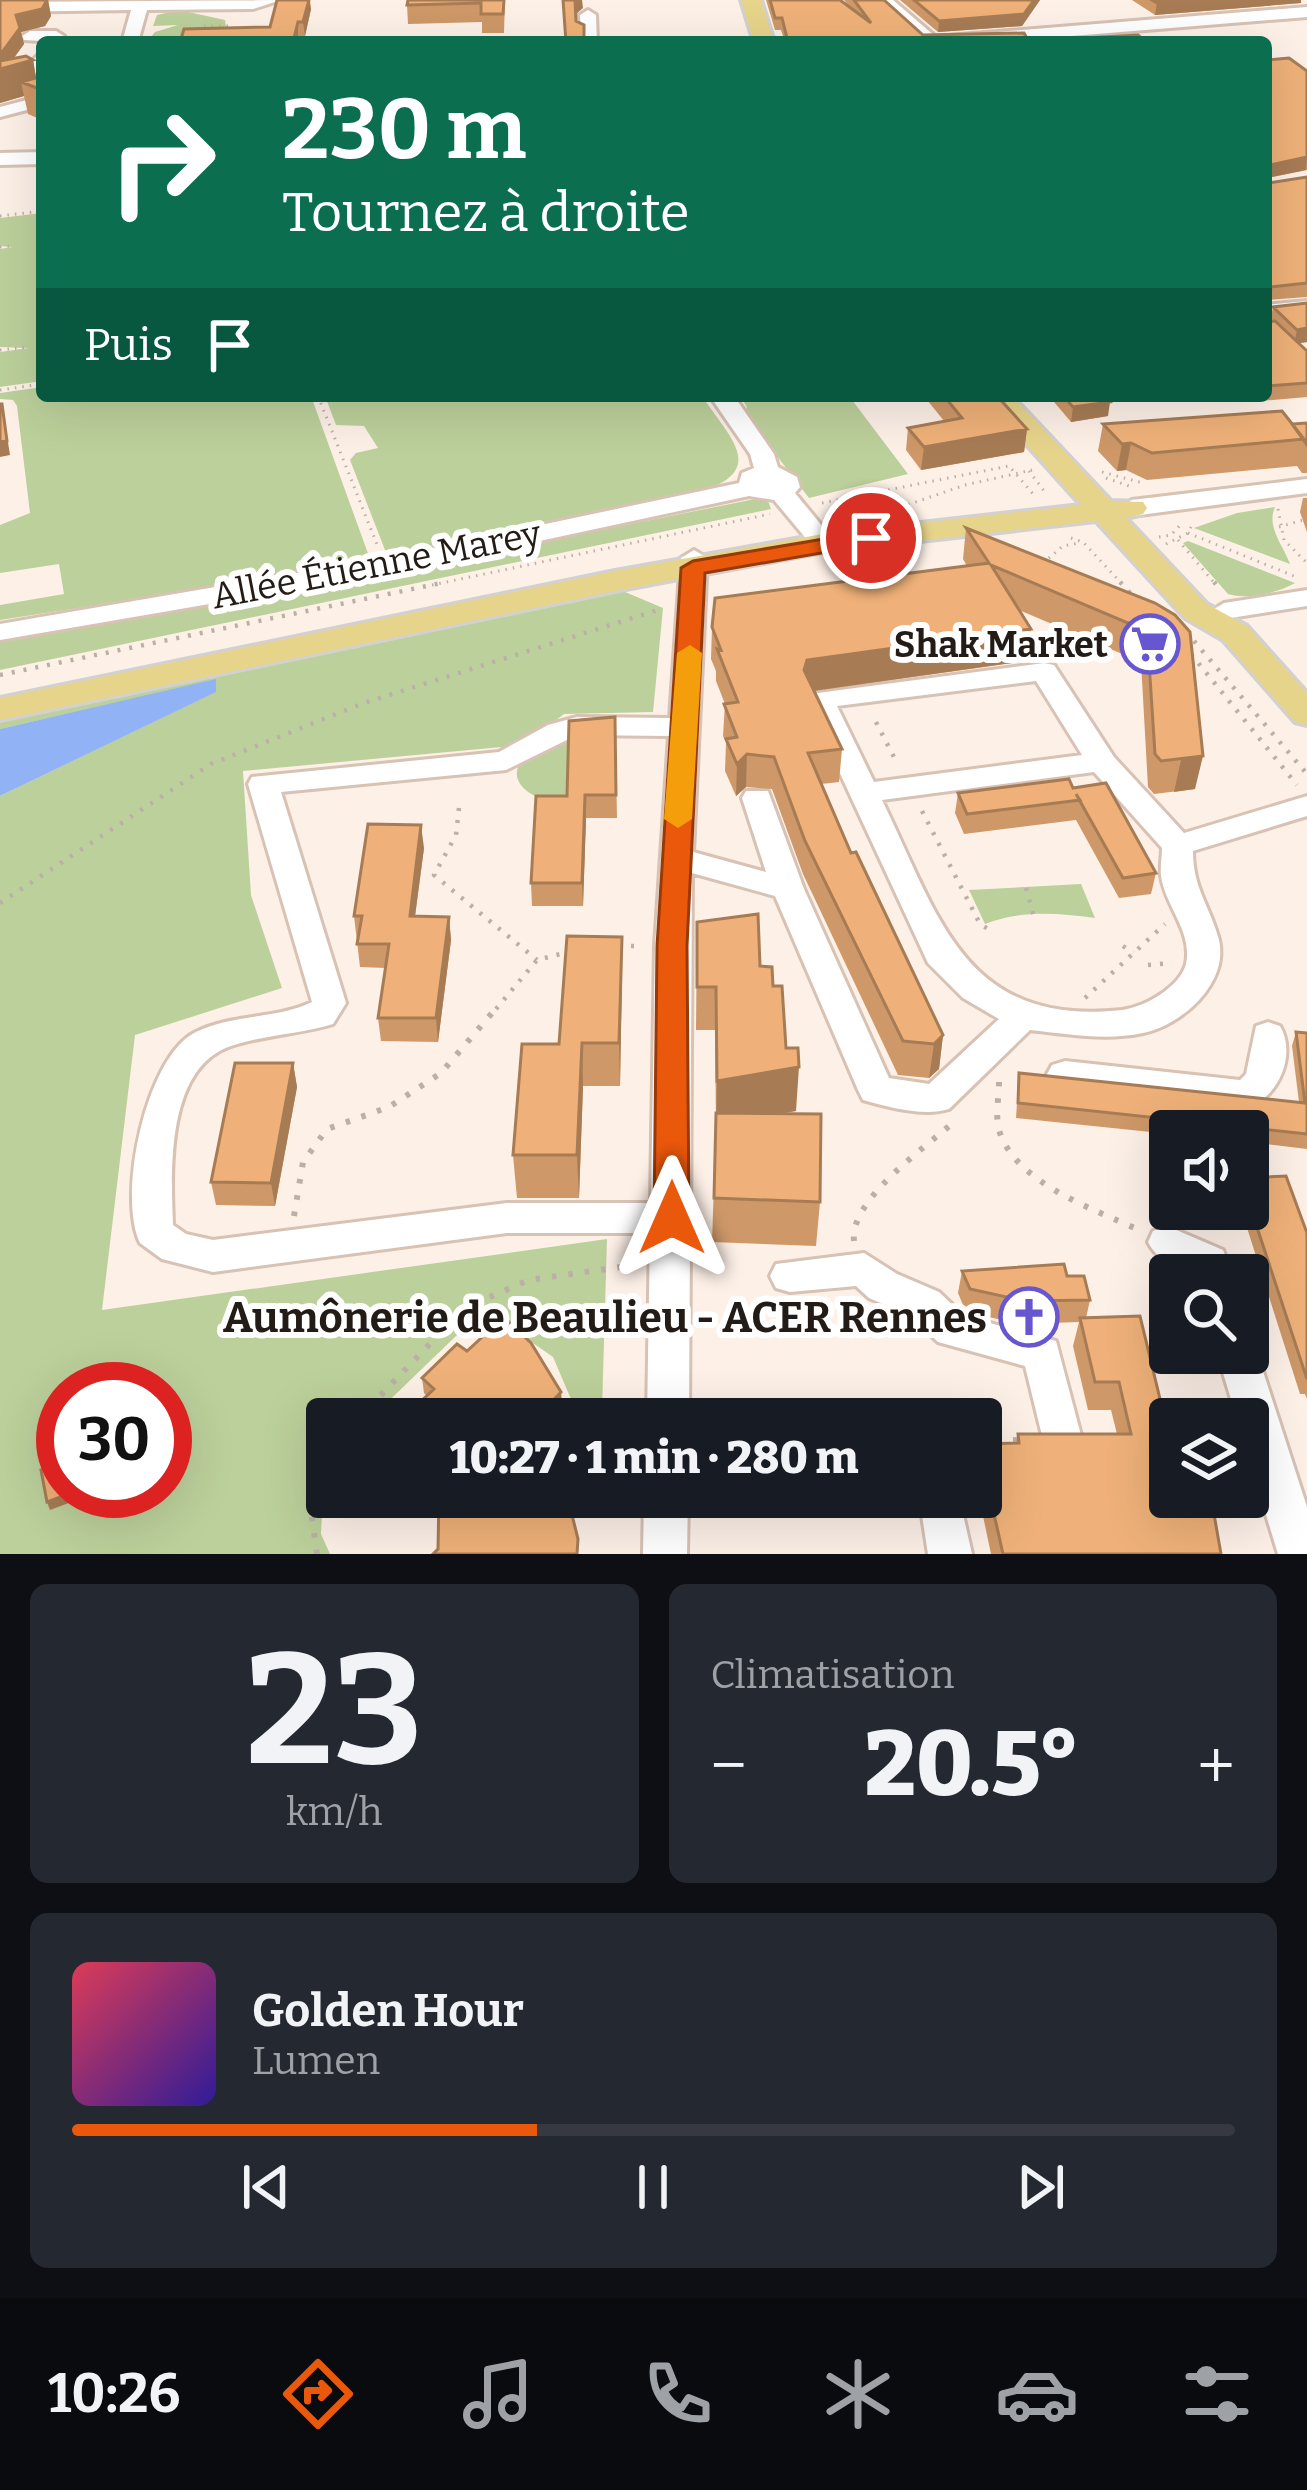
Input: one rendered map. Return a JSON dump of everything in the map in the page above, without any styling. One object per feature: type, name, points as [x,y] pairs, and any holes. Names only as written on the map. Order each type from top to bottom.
[{"type":"main road","points":[[734,0],[741,36]]},
{"type":"main road","points":[[752,0],[762,36]]},
{"type":"main road","points":[[1003,402],[1100,500]]},
{"type":"main road","points":[[1024,402],[1118,523],[1196,611],[1235,617],[1307,714]]},
{"type":"main road","points":[[788,506],[851,523],[1100,500]]},
{"type":"main road","points":[[0,709],[615,580],[694,575],[788,506],[965,526],[1100,500]]},
{"type":"street","points":[[0,7],[273,0]]},
{"type":"street","points":[[883,0],[926,36]]},
{"type":"street","points":[[131,36],[137,3]]},
{"type":"street","points":[[1008,36],[1307,12]]},
{"type":"street","points":[[588,15],[589,36]]},
{"type":"street","points":[[30,35],[56,36]]},
{"type":"street","points":[[0,112],[36,102]]},
{"type":"street","points":[[0,127],[36,118]]},
{"type":"street","points":[[0,159],[36,158]]},
{"type":"street","points":[[1272,310],[1307,307]]},
{"type":"street","points":[[726,402],[762,454],[788,506]]},
{"type":"street","points":[[1100,500],[1191,512],[1307,486]]},
{"type":"street","name":"Allée Étienne Marey","points":[[0,632],[386,566],[788,506]]},
{"type":"street","points":[[668,1398],[672,946],[694,575]]},
{"type":"street","points":[[1235,617],[1307,598]]},
{"type":"street","points":[[1043,671],[1098,762],[1139,811],[1178,845],[1178,878],[1203,942],[1203,962],[1193,988],[1144,1020],[1099,1025],[1023,1016],[975,989],[940,955],[820,700],[1043,671]]},
{"type":"street","points":[[672,1218],[507,1218],[213,1256],[176,1248],[154,1232],[152,1197],[165,1099],[178,1068],[202,1043],[321,1016],[329,1003],[263,784],[506,761],[558,731],[578,726],[684,727]]},
{"type":"street","points":[[863,793],[1098,762]]},
{"type":"street","points":[[757,798],[788,889],[876,1090],[936,1099],[1023,1016]]},
{"type":"street","points":[[1178,845],[1307,802]]},
{"type":"street","points":[[676,858],[788,889]]},
{"type":"street","points":[[1065,1074],[1247,1094],[1263,1081],[1268,1035]]},
{"type":"street","points":[[1167,1242],[1194,1254]]},
{"type":"street","points":[[790,1276],[864,1269],[883,1286],[925,1304],[952,1330],[1042,1353],[1061,1439]]},
{"type":"street","points":[[1244,1374],[1300,1554]]},
{"type":"street","points":[[665,1554],[666,1518]]},
{"type":"street","points":[[944,1518],[950,1554]]},
{"type":"path","points":[[194,25],[246,31]]},
{"type":"path","points":[[0,216],[36,212]]},
{"type":"path","points":[[0,248],[12,246]]},
{"type":"path","points":[[0,350],[28,346]]},
{"type":"path","points":[[0,390],[36,385]]},
{"type":"path","points":[[320,402],[386,566]]},
{"type":"path","points":[[0,675],[788,506],[1009,466],[1026,484],[1100,500]]},
{"type":"path","points":[[1029,471],[1047,495]]},
{"type":"path","points":[[1070,528],[1100,500],[1111,471],[1145,484],[1169,483],[1191,512]]},
{"type":"path","points":[[1264,507],[1280,504],[1279,527],[1289,550],[1305,562],[1289,573]]},
{"type":"path","points":[[1279,527],[1303,520]]},
{"type":"path","points":[[1188,533],[1307,582]]},
{"type":"path","points":[[1060,535],[1082,542],[1135,598]]},
{"type":"path","points":[[1178,540],[1227,597],[1235,617],[1190,637],[1307,774]]},
{"type":"path","points":[[1037,568],[1063,546],[1082,542]]},
{"type":"path","points":[[0,903],[211,764],[694,575]]},
{"type":"path","points":[[1178,638],[1307,802]]},
{"type":"path","points":[[876,722],[980,924],[989,930]]},
{"type":"path","points":[[459,808],[456,835],[434,874],[537,960]]},
{"type":"path","points":[[1026,888],[1034,917]]},
{"type":"path","points":[[1060,1020],[1189,902]]},
{"type":"path","points":[[614,946],[672,946]]},
{"type":"path","points":[[1123,946],[1133,953]]},
{"type":"path","points":[[292,1245],[294,1202],[311,1146],[327,1129],[389,1107],[441,1073],[537,960],[573,950]]},
{"type":"path","points":[[980,1099],[1014,1066]]},
{"type":"path","points":[[999,1082],[999,1129],[1012,1156],[1057,1187],[1167,1242]]},
{"type":"path","points":[[864,1269],[852,1234],[866,1200],[963,1114]]},
{"type":"path","points":[[378,1398],[464,1308],[529,1280],[670,1263]]},
{"type":"path","points":[[310,1518],[310,1536],[317,1554]]},
{"type":"green space","points":[[179,10],[225,20],[226,27],[245,36],[152,36],[178,25],[153,26],[157,15]]},
{"type":"green space","points":[[36,214],[36,382],[0,387],[0,352],[29,348],[0,347],[0,249],[12,247],[0,246],[0,218]]},
{"type":"green space","points":[[36,388],[36,402],[313,402],[370,559],[0,620],[0,605],[64,594],[59,564],[0,573],[0,525],[30,513],[17,406],[13,400],[0,399],[0,393]]},
{"type":"green space","points":[[327,402],[706,402],[733,441],[738,465],[717,485],[694,494],[394,555],[385,550],[350,460],[356,453],[378,448],[364,426],[336,425]]},
{"type":"green space","points":[[744,402],[854,402],[908,474],[809,498],[744,413]]},
{"type":"green space","points":[[755,499],[768,501],[771,509],[0,670],[0,640],[387,573]]},
{"type":"green space","points":[[1275,507],[1274,529],[1290,564],[1194,528],[1237,513]]},
{"type":"green space","points":[[1183,543],[1295,583],[1262,594],[1228,594]]},
{"type":"green space","points":[[618,589],[663,608],[653,712],[564,714],[523,745],[243,771],[251,895],[282,988],[135,1035],[102,1310],[607,1239],[602,1398],[571,1398],[553,1357],[484,1309],[392,1398],[306,1398],[306,1518],[322,1518],[321,1534],[330,1554],[0,1554],[0,796],[215,692],[216,680],[0,729],[0,721]]},
{"type":"green space","points":[[570,739],[568,806],[528,792],[519,782],[521,761],[548,744]]},
{"type":"green space","points":[[1081,884],[1095,918],[1039,914],[985,924],[969,890]]},
{"type":"water","points":[[216,679],[216,692],[0,796],[0,729]]},
{"type":"building","points":[[0,0],[47,0],[42,9],[16,15],[20,28],[0,55]]},
{"type":"building","points":[[277,0],[309,0],[294,36],[182,36],[184,29],[270,27]]},
{"type":"building","points":[[408,0],[504,0],[503,14],[481,14],[481,3],[407,5]]},
{"type":"building","points":[[563,0],[575,0],[576,21],[584,25],[584,36],[566,36]]},
{"type":"building","points":[[770,0],[840,0],[871,23],[854,0],[884,0],[923,35],[1026,36],[786,36],[782,18],[775,18]]},
{"type":"building","points":[[914,0],[1034,0],[1024,14],[939,21]]},
{"type":"building","points":[[26,56],[33,60],[0,69],[0,61]]},
{"type":"building","points":[[1289,58],[1307,71],[1307,157],[1272,165],[1272,59]]},
{"type":"building","points":[[1307,177],[1307,283],[1272,287],[1272,183]]},
{"type":"building","points":[[1307,303],[1307,328],[1297,330],[1273,307]]},
{"type":"building","points":[[1272,321],[1307,351],[1307,383],[1272,386]]},
{"type":"building","points":[[949,402],[1002,402],[1027,429],[924,447],[908,428],[962,418]]},
{"type":"building","points":[[1068,402],[1110,402],[1073,407]]},
{"type":"building","points":[[0,404],[7,441],[0,442]]},
{"type":"building","points":[[1282,411],[1304,439],[1152,453],[1122,444],[1103,424]]},
{"type":"building","points":[[1307,423],[1307,445],[1292,424]]},
{"type":"building","points":[[966,528],[1175,615],[1190,632],[1203,756],[1161,761],[1155,754],[1147,631],[991,565],[1031,629],[807,660],[804,670],[842,749],[808,753],[851,853],[856,852],[943,1035],[934,1044],[903,1041],[805,841],[774,757],[747,754],[737,764],[726,739],[737,737],[724,704],[738,702],[712,627],[715,598],[989,563]]},
{"type":"building","points":[[615,717],[616,795],[585,795],[582,883],[531,883],[536,796],[567,796],[569,721]]},
{"type":"building","points":[[1069,779],[1073,788],[1106,783],[1156,873],[1123,878],[1079,800],[967,814],[958,793]]},
{"type":"building","points":[[368,824],[421,825],[410,916],[449,917],[436,1018],[378,1018],[389,944],[357,944],[362,916],[354,916]]},
{"type":"building","points":[[758,914],[760,966],[772,967],[773,986],[782,986],[786,1048],[798,1048],[799,1067],[717,1081],[716,987],[697,987],[697,922]]},
{"type":"building","points":[[567,936],[622,937],[619,1043],[582,1043],[577,1155],[513,1155],[522,1044],[559,1044]]},
{"type":"building","points":[[1296,1032],[1307,1033],[1307,1134],[1269,1130],[1269,1110],[1149,1110],[1149,1117],[1018,1103],[1019,1073],[1305,1103]]},
{"type":"building","points":[[235,1063],[293,1063],[271,1183],[211,1182]]},
{"type":"building","points":[[716,1113],[821,1114],[820,1202],[714,1198]]},
{"type":"building","points":[[1286,1176],[1307,1233],[1307,1379],[1258,1230],[1269,1230],[1269,1177]]},
{"type":"building","points":[[1064,1264],[1067,1276],[1084,1276],[1090,1300],[1025,1301],[970,1289],[962,1271]]},
{"type":"building","points":[[1140,1316],[1149,1374],[1154,1374],[1160,1398],[1149,1398],[1149,1518],[1215,1518],[1221,1554],[1003,1554],[995,1518],[1002,1518],[1002,1443],[1019,1443],[1018,1434],[1131,1434],[1119,1382],[1095,1382],[1080,1318]]},
{"type":"building","points":[[504,1317],[531,1343],[561,1392],[555,1398],[424,1398],[434,1389],[422,1378],[457,1344],[467,1351]]},
{"type":"building","points":[[439,1518],[573,1518],[578,1539],[577,1554],[433,1554],[438,1549]]},
{"type":"slow traffic","points":[[678,819],[690,653]]},
{"type":"place","name":"Shak Market","points":[[1150,644]]},
{"type":"place","name":"Aumônerie de Beaulieu - ACER Rennes","points":[[1029,1317]]},
{"type":"route","points":[[672,1218],[672,946],[693,568],[871,538]]}]
